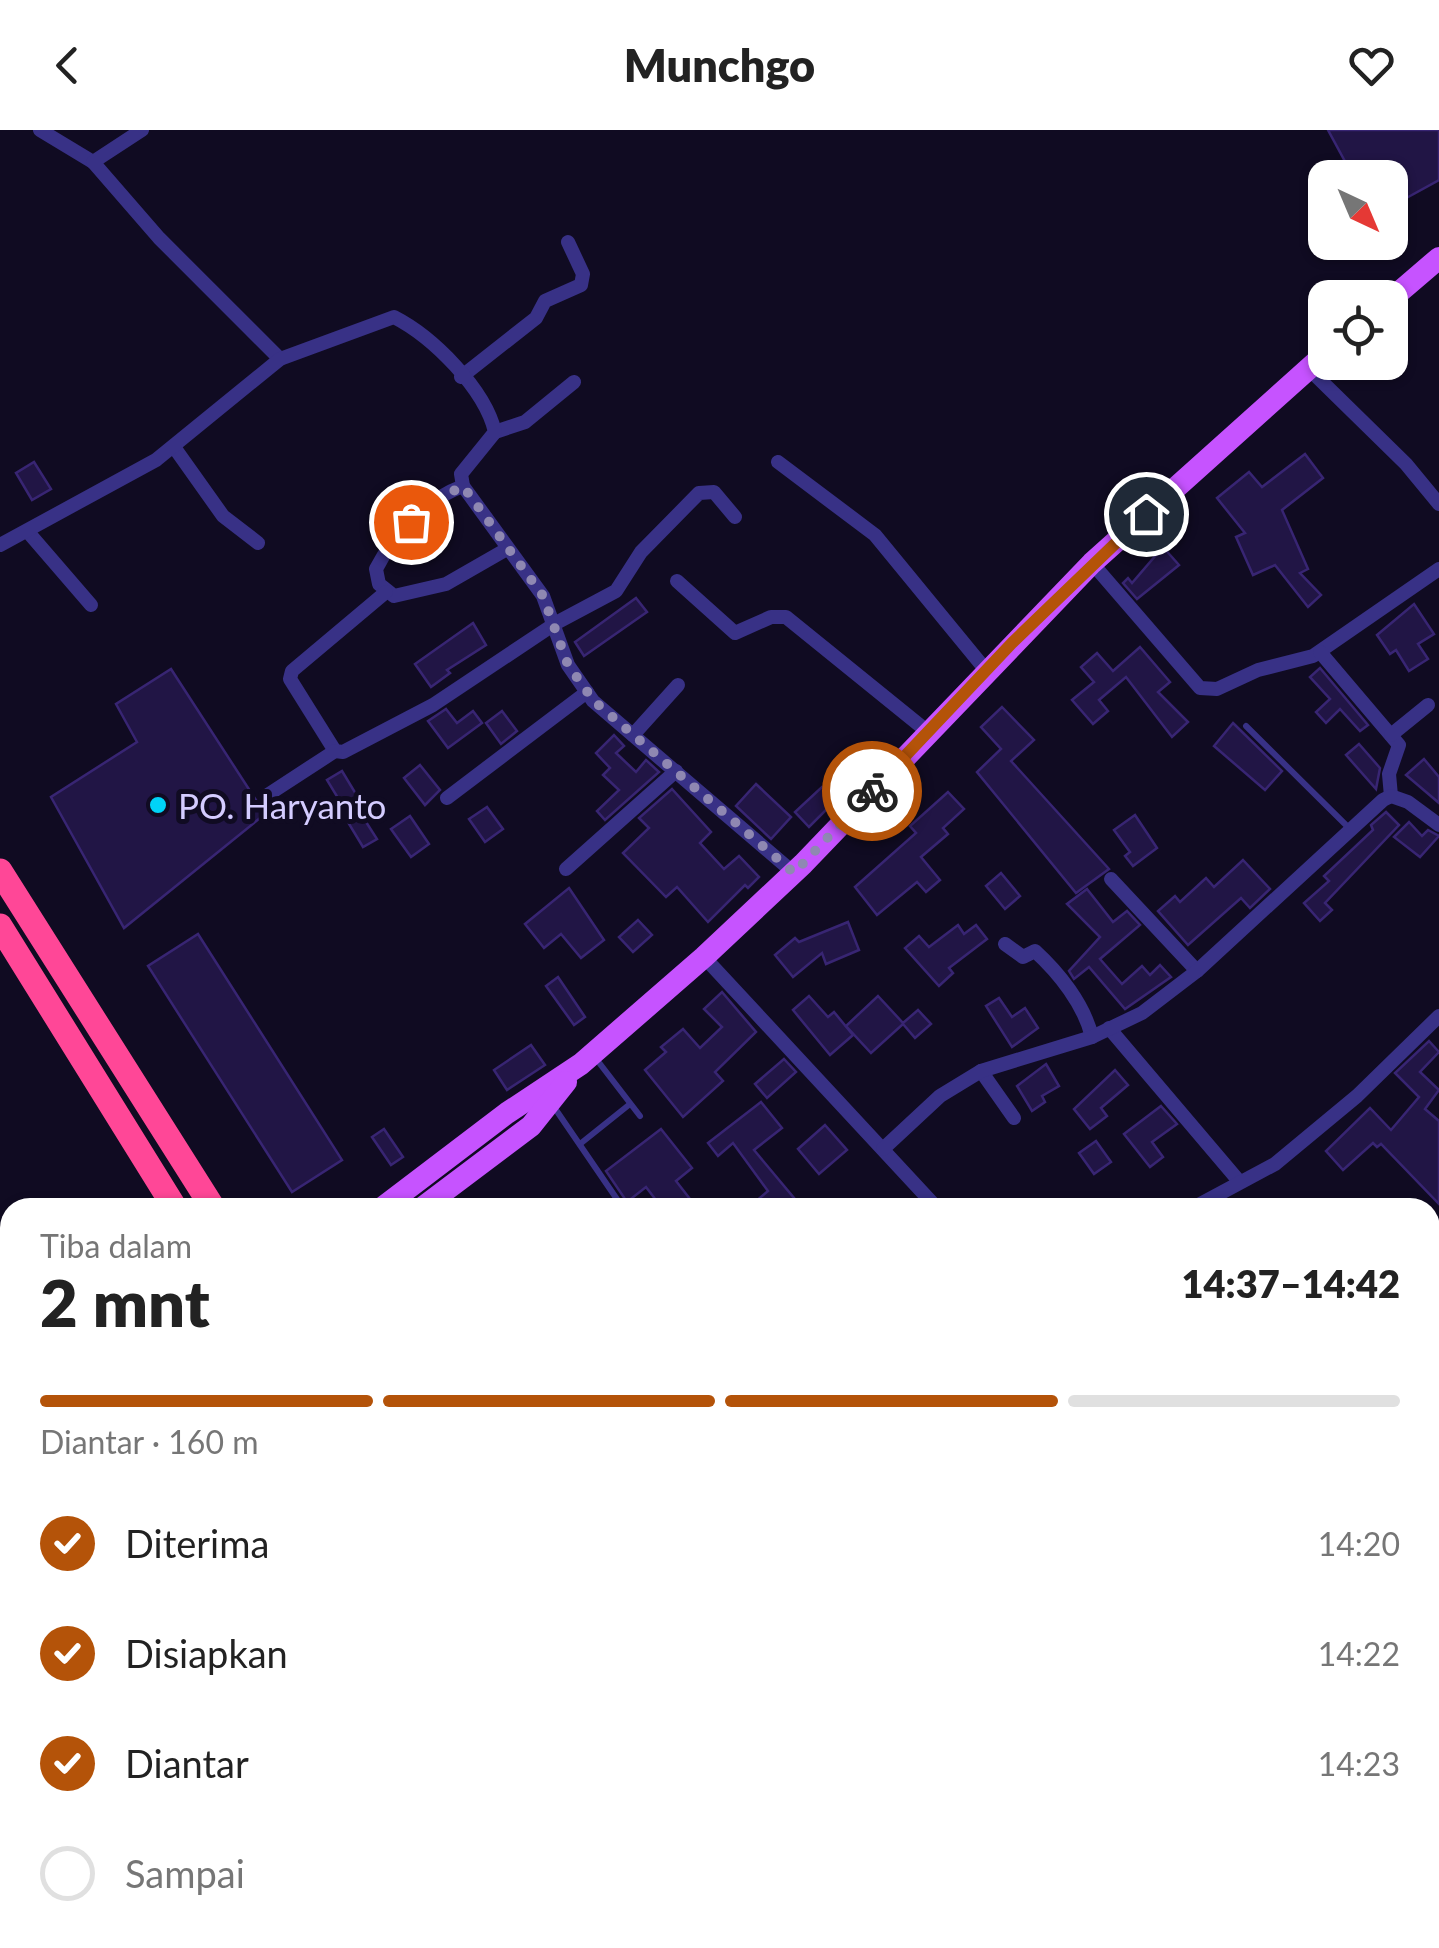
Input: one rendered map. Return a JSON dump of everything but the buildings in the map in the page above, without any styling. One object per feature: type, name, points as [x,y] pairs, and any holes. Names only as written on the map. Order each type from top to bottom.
[{"type":"highway","points":[[0,870],[208,1198]]},
{"type":"highway","points":[[0,926],[168,1198]]},
{"type":"main road","points":[[1408,285],[1439,258]]},
{"type":"main road","points":[[395,1198],[507,1113],[587,1059],[704,957],[794,873],[1092,563],[1308,369]]},
{"type":"main road","points":[[435,1198],[530,1126],[587,1059]]},
{"type":"street","points":[[40,130],[93,162],[159,238],[280,359]]},
{"type":"street","points":[[93,162],[142,130]]},
{"type":"street","points":[[461,377],[536,318],[545,301],[581,285],[583,274],[568,242]]},
{"type":"street","points":[[0,546],[174,447],[280,359],[394,317],[416,330],[461,377],[489,410],[495,432]]},
{"type":"street","points":[[1333,380],[1439,504]]},
{"type":"street","points":[[574,382],[525,422],[495,432],[461,474],[463,486],[543,596],[568,665],[587,692],[794,873]]},
{"type":"street","points":[[174,447],[222,516],[258,544]]},
{"type":"street","points":[[778,462],[875,535],[986,670]]},
{"type":"street","points":[[463,486],[436,500],[400,533],[376,569],[375,577],[394,596],[423,593],[507,549]]},
{"type":"street","points":[[266,796],[336,751],[344,752],[433,705],[556,624],[616,591],[642,552],[699,493],[714,492],[734,517]]},
{"type":"street","points":[[28,532],[91,605]]},
{"type":"street","points":[[1092,563],[1200,688],[1217,688],[1258,670],[1294,664],[1320,652],[1439,569]]},
{"type":"street","points":[[676,581],[735,634],[772,617],[786,617],[928,732]]},
{"type":"street","points":[[336,751],[290,679],[292,671],[386,592]]},
{"type":"street","points":[[1320,652],[1391,735],[1400,752],[1389,774],[1391,796]]},
{"type":"street","points":[[633,735],[678,685]]},
{"type":"street","points":[[447,798],[587,692]]},
{"type":"street","points":[[1391,735],[1428,705]]},
{"type":"street","points":[[566,869],[676,771]]},
{"type":"street","points":[[883,1149],[940,1096],[980,1071],[1092,1036],[1142,1013],[1197,971],[1349,828],[1391,796]]},
{"type":"street","points":[[1391,796],[1408,802],[1439,825]]},
{"type":"street","points":[[1111,878],[1197,971]]},
{"type":"street","points":[[1005,944],[1022,956],[1036,951],[1082,1010],[1092,1036]]},
{"type":"street","points":[[704,957],[928,1198]]},
{"type":"street","points":[[1211,1198],[1238,1180],[1275,1164],[1356,1096],[1439,1016]]},
{"type":"street","points":[[1109,1028],[1238,1180]]},
{"type":"street","points":[[980,1071],[1014,1118]]},
{"type":"lane","points":[[1246,726],[1349,828]]},
{"type":"lane","points":[[587,1059],[640,1116]]},
{"type":"lane","points":[[551,1102],[616,1198]]},
{"type":"lane","points":[[580,1144],[630,1104]]},
{"type":"way so far","points":[[411,522],[436,500],[463,486],[470,502],[543,596],[568,665],[594,701],[794,873],[872,791]]},
{"type":"place","name":"PO. Haryanto","points":[[158,805]]},
{"type":"route","points":[[872,791],[1012,643],[1146,514]]}]
